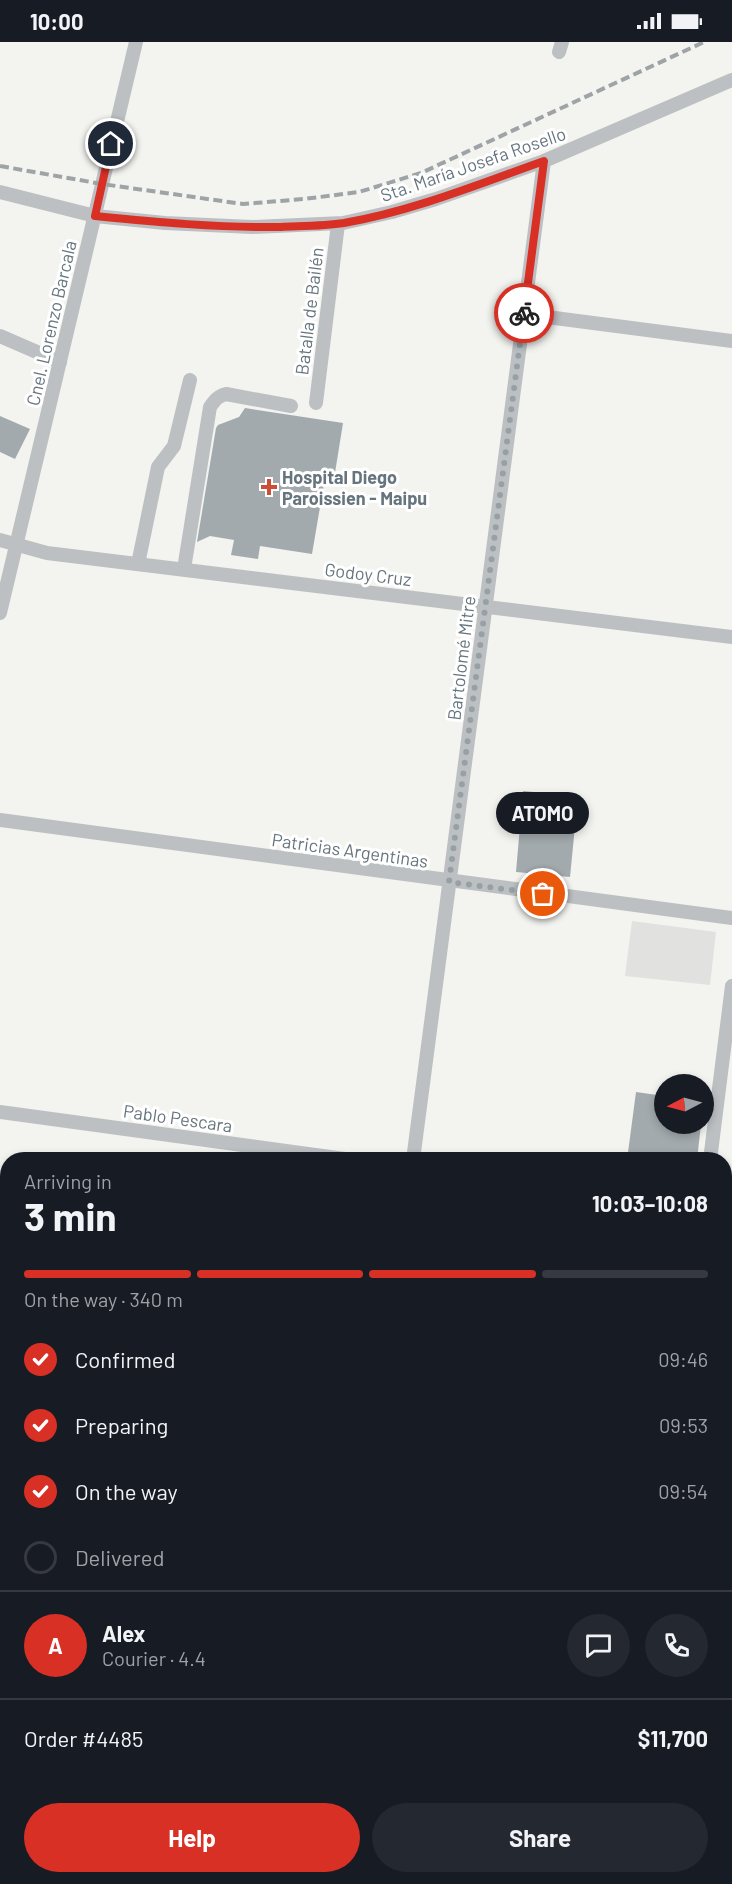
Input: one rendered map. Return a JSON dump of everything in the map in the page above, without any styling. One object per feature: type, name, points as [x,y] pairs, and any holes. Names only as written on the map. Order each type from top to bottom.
[{"type":"street","name":"Cnel. Lorenzo Barcala","points":[[0,613],[135,42]]},
{"type":"street","name":"Sta. María Josefa Rosello","points":[[0,192],[95,216],[165,223],[252,227],[338,224],[414,206],[544,161],[732,80]]},
{"type":"street","name":"Bartolomé Mitre","points":[[414,1152],[544,161]]},
{"type":"street","name":"Batalla de Bailén","points":[[316,403],[338,224]]},
{"type":"street","points":[[524,314],[732,341]]},
{"type":"street","points":[[0,336],[60,362]]},
{"type":"street","points":[[138,564],[158,467],[174,446],[189,380]]},
{"type":"street","points":[[184,570],[210,407],[219,395],[226,394],[291,406]]},
{"type":"street","name":"Godoy Cruz","points":[[0,540],[47,553],[732,637]]},
{"type":"street","name":"Patricias Argentinas","points":[[0,820],[449,882],[732,918]]},
{"type":"street","points":[[711,1152],[732,986]]},
{"type":"street","name":"Pablo Pescara","points":[[0,1112],[293,1152]]},
{"type":"shaded area","points":[[632,921],[716,932],[710,985],[625,976]]},
{"type":"building","name":"Hospital Diego Paroissien - Maipu","points":[[245,408],[343,423],[334,479],[325,478],[312,554],[260,546],[258,559],[231,555],[234,540],[210,536],[197,542],[216,428],[218,425],[239,417]]},
{"type":"building","points":[[0,416],[30,429],[15,459],[0,452]]},
{"type":"building","points":[[523,791],[578,796],[570,877],[516,872]]},
{"type":"building","points":[[636,1092],[654,1095],[654,1134],[700,1134],[698,1152],[628,1152]]},
{"type":"railway","points":[[0,166],[102,184],[243,204],[359,192],[421,173],[704,42]]},
{"type":"way so far","points":[[524,313],[449,882],[543,894]]},
{"type":"place","name":"Hospital Diego Paroissien - Maipu","points":[[269,487]]},
{"type":"place","name":"ATOMO","points":[[543,894]]},
{"type":"route","points":[[111,144],[95,216],[165,223],[252,227],[343,223],[376,216],[436,199],[544,161],[524,313]]}]
